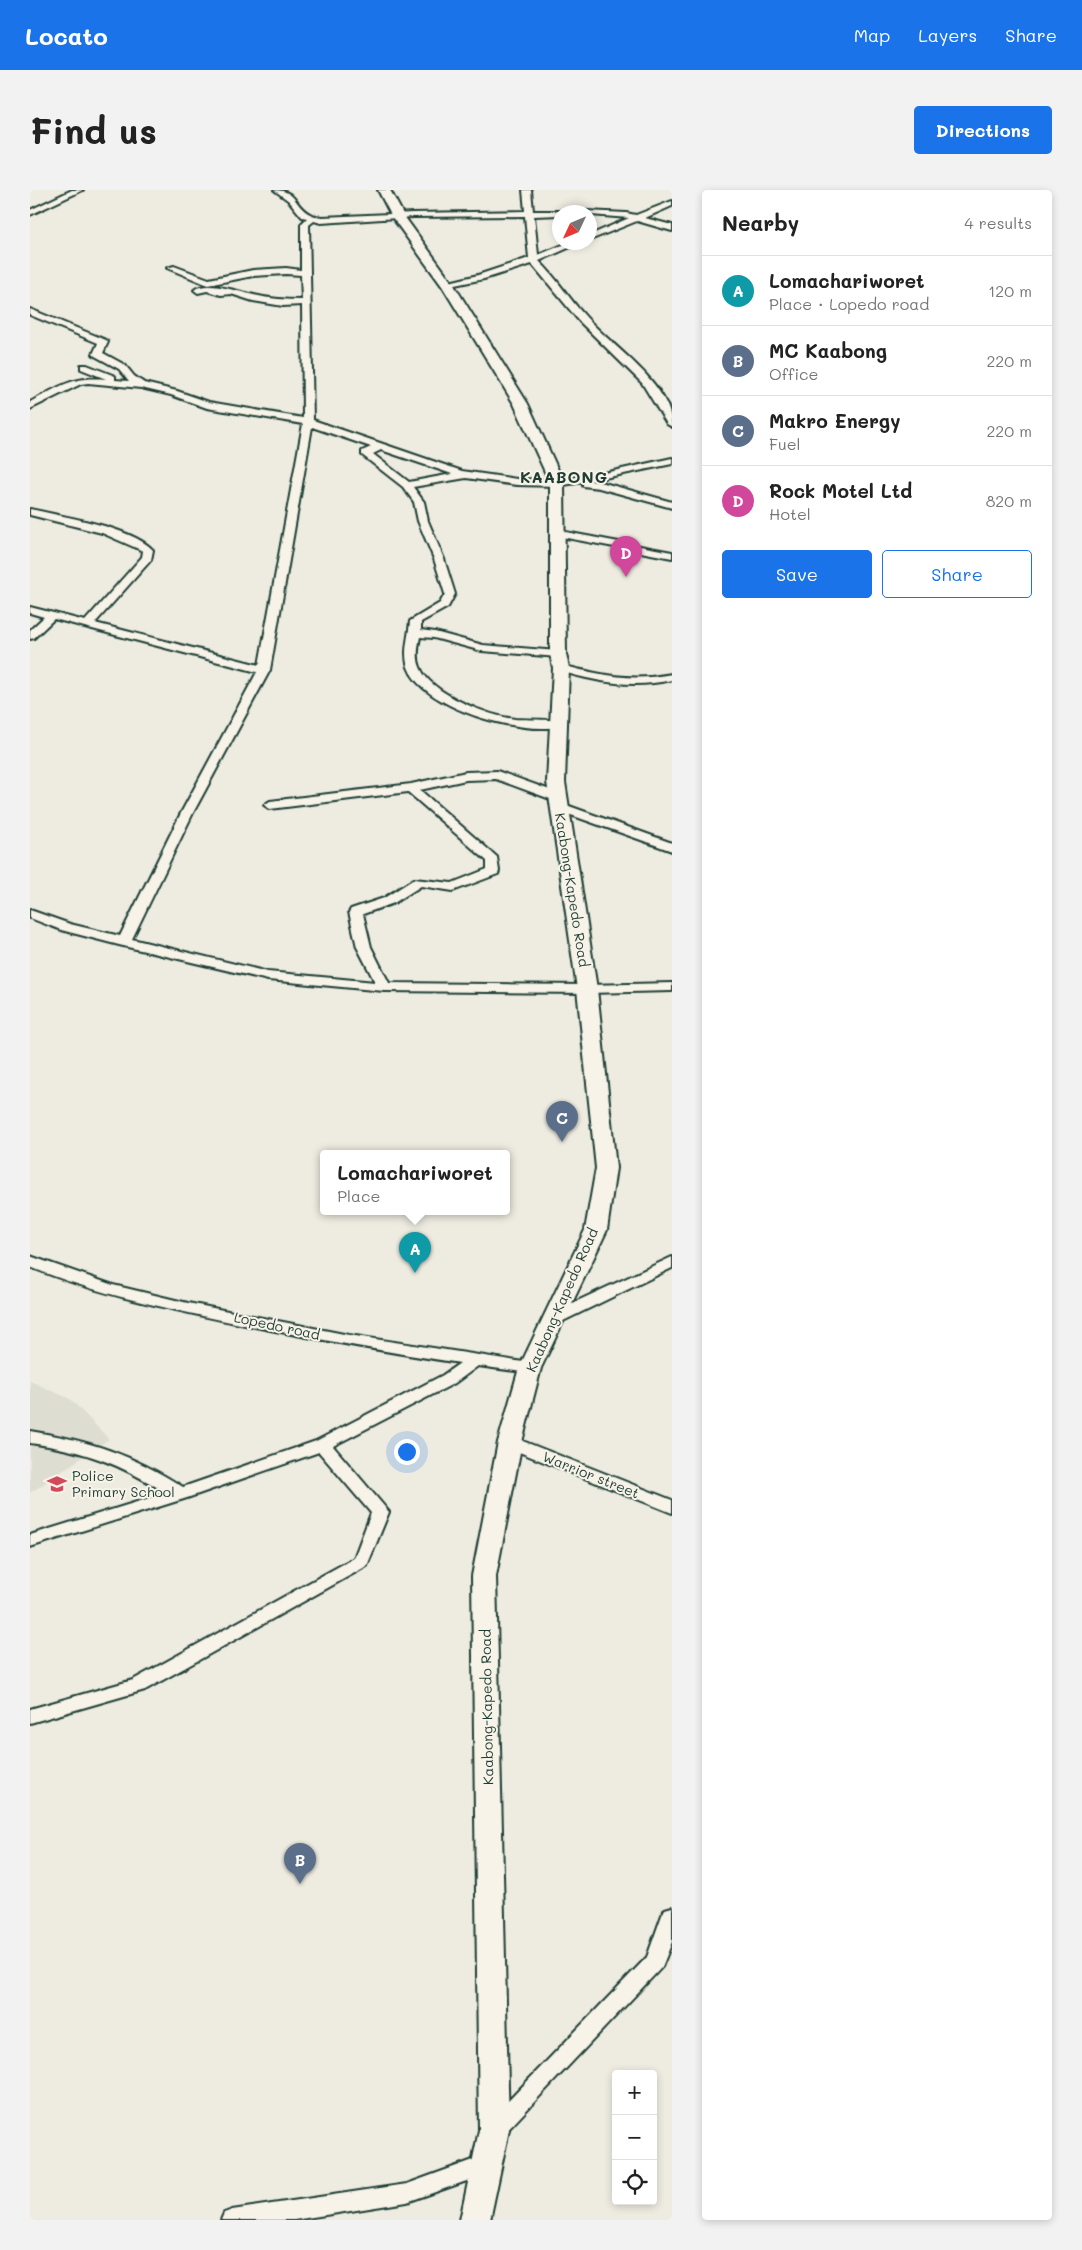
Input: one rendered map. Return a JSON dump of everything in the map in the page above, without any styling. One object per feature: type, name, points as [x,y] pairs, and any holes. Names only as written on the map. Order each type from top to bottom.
[{"type":"main road","name":"Kaabong-Kapedo Road","points":[[384,190],[398,217],[448,285],[521,404],[561,483],[556,533],[559,661],[556,782],[588,989],[606,1168],[596,1230],[530,1368],[510,1442],[484,1576],[494,2130],[475,2220]]},
{"type":"street","points":[[30,213],[79,190]]},
{"type":"street","points":[[278,190],[292,199],[305,215],[321,220],[552,213]]},
{"type":"street","points":[[527,190],[534,261],[546,271],[568,304],[640,375],[659,400],[672,424]]},
{"type":"street","points":[[597,235],[672,203]]},
{"type":"street","points":[[597,213],[626,215],[672,228]]},
{"type":"street","points":[[124,942],[187,813],[264,670],[308,422],[306,224],[312,218]]},
{"type":"street","points":[[448,285],[478,279],[534,261],[559,250]]},
{"type":"street","points":[[171,268],[208,282],[253,273],[286,271],[307,273]]},
{"type":"street","points":[[198,290],[207,288],[221,292],[232,291],[253,298],[275,300],[283,303],[307,302]]},
{"type":"street","points":[[30,312],[103,342],[98,354],[84,367],[80,378],[30,406]]},
{"type":"street","points":[[98,354],[122,368],[140,385]]},
{"type":"street","points":[[84,367],[123,383]]},
{"type":"street","points":[[72,384],[88,380],[140,385],[174,393],[207,405],[308,422],[459,473],[480,478]]},
{"type":"street","points":[[381,446],[366,453],[407,485],[419,502],[423,521],[439,559],[450,594],[444,605],[416,621],[411,648],[414,668],[434,690],[474,711],[499,720],[558,724]]},
{"type":"street","points":[[561,483],[672,461]]},
{"type":"street","points":[[407,485],[448,477],[600,485],[672,505]]},
{"type":"street","points":[[30,512],[126,538],[148,550],[147,558],[88,624]]},
{"type":"street","points":[[556,533],[672,555]]},
{"type":"street","points":[[30,610],[264,670]]},
{"type":"street","points":[[30,636],[52,615]]},
{"type":"street","points":[[415,633],[435,635],[482,648],[559,661],[595,679],[653,681],[672,677]]},
{"type":"street","points":[[270,805],[411,788],[466,776],[497,775],[672,847]]},
{"type":"street","points":[[384,986],[364,946],[356,912],[378,907],[401,895],[419,882],[453,886],[494,871],[493,860],[459,828],[411,788]]},
{"type":"street","points":[[30,914],[66,927],[268,976],[384,986],[588,989],[672,987]]},
{"type":"street","name":"Lopedo road","points":[[30,1261],[66,1276],[137,1298],[336,1338],[530,1368]]},
{"type":"street","points":[[553,1319],[672,1262]]},
{"type":"street","points":[[30,1541],[181,1494],[322,1445],[449,1379],[474,1360]]},
{"type":"street","points":[[30,1437],[56,1441],[100,1452],[133,1465],[181,1494]]},
{"type":"street","name":"Warrior street","points":[[510,1442],[672,1507]]},
{"type":"street","points":[[30,1716],[139,1686],[361,1562],[380,1512],[322,1445]]},
{"type":"street","points":[[494,2130],[654,1961],[672,1915]]},
{"type":"street","points":[[232,2220],[407,2192],[486,2164]]},
{"type":"shaded area","name":"Police Primary School","points":[[30,1381],[70,1399],[109,1439],[30,1493]]},
{"type":"place","name":"Rock Motel Ltd","points":[[626,577]]},
{"type":"place","name":"Makro Energy","points":[[562,1142]]},
{"type":"place","name":"Lomachariworet","points":[[415,1273]]},
{"type":"place","name":"Police Primary School","points":[[57,1484]]},
{"type":"place","name":"MC Kaabong","points":[[300,1884]]},
{"type":"district","name":"KAABONG","points":[[564,477]]}]
